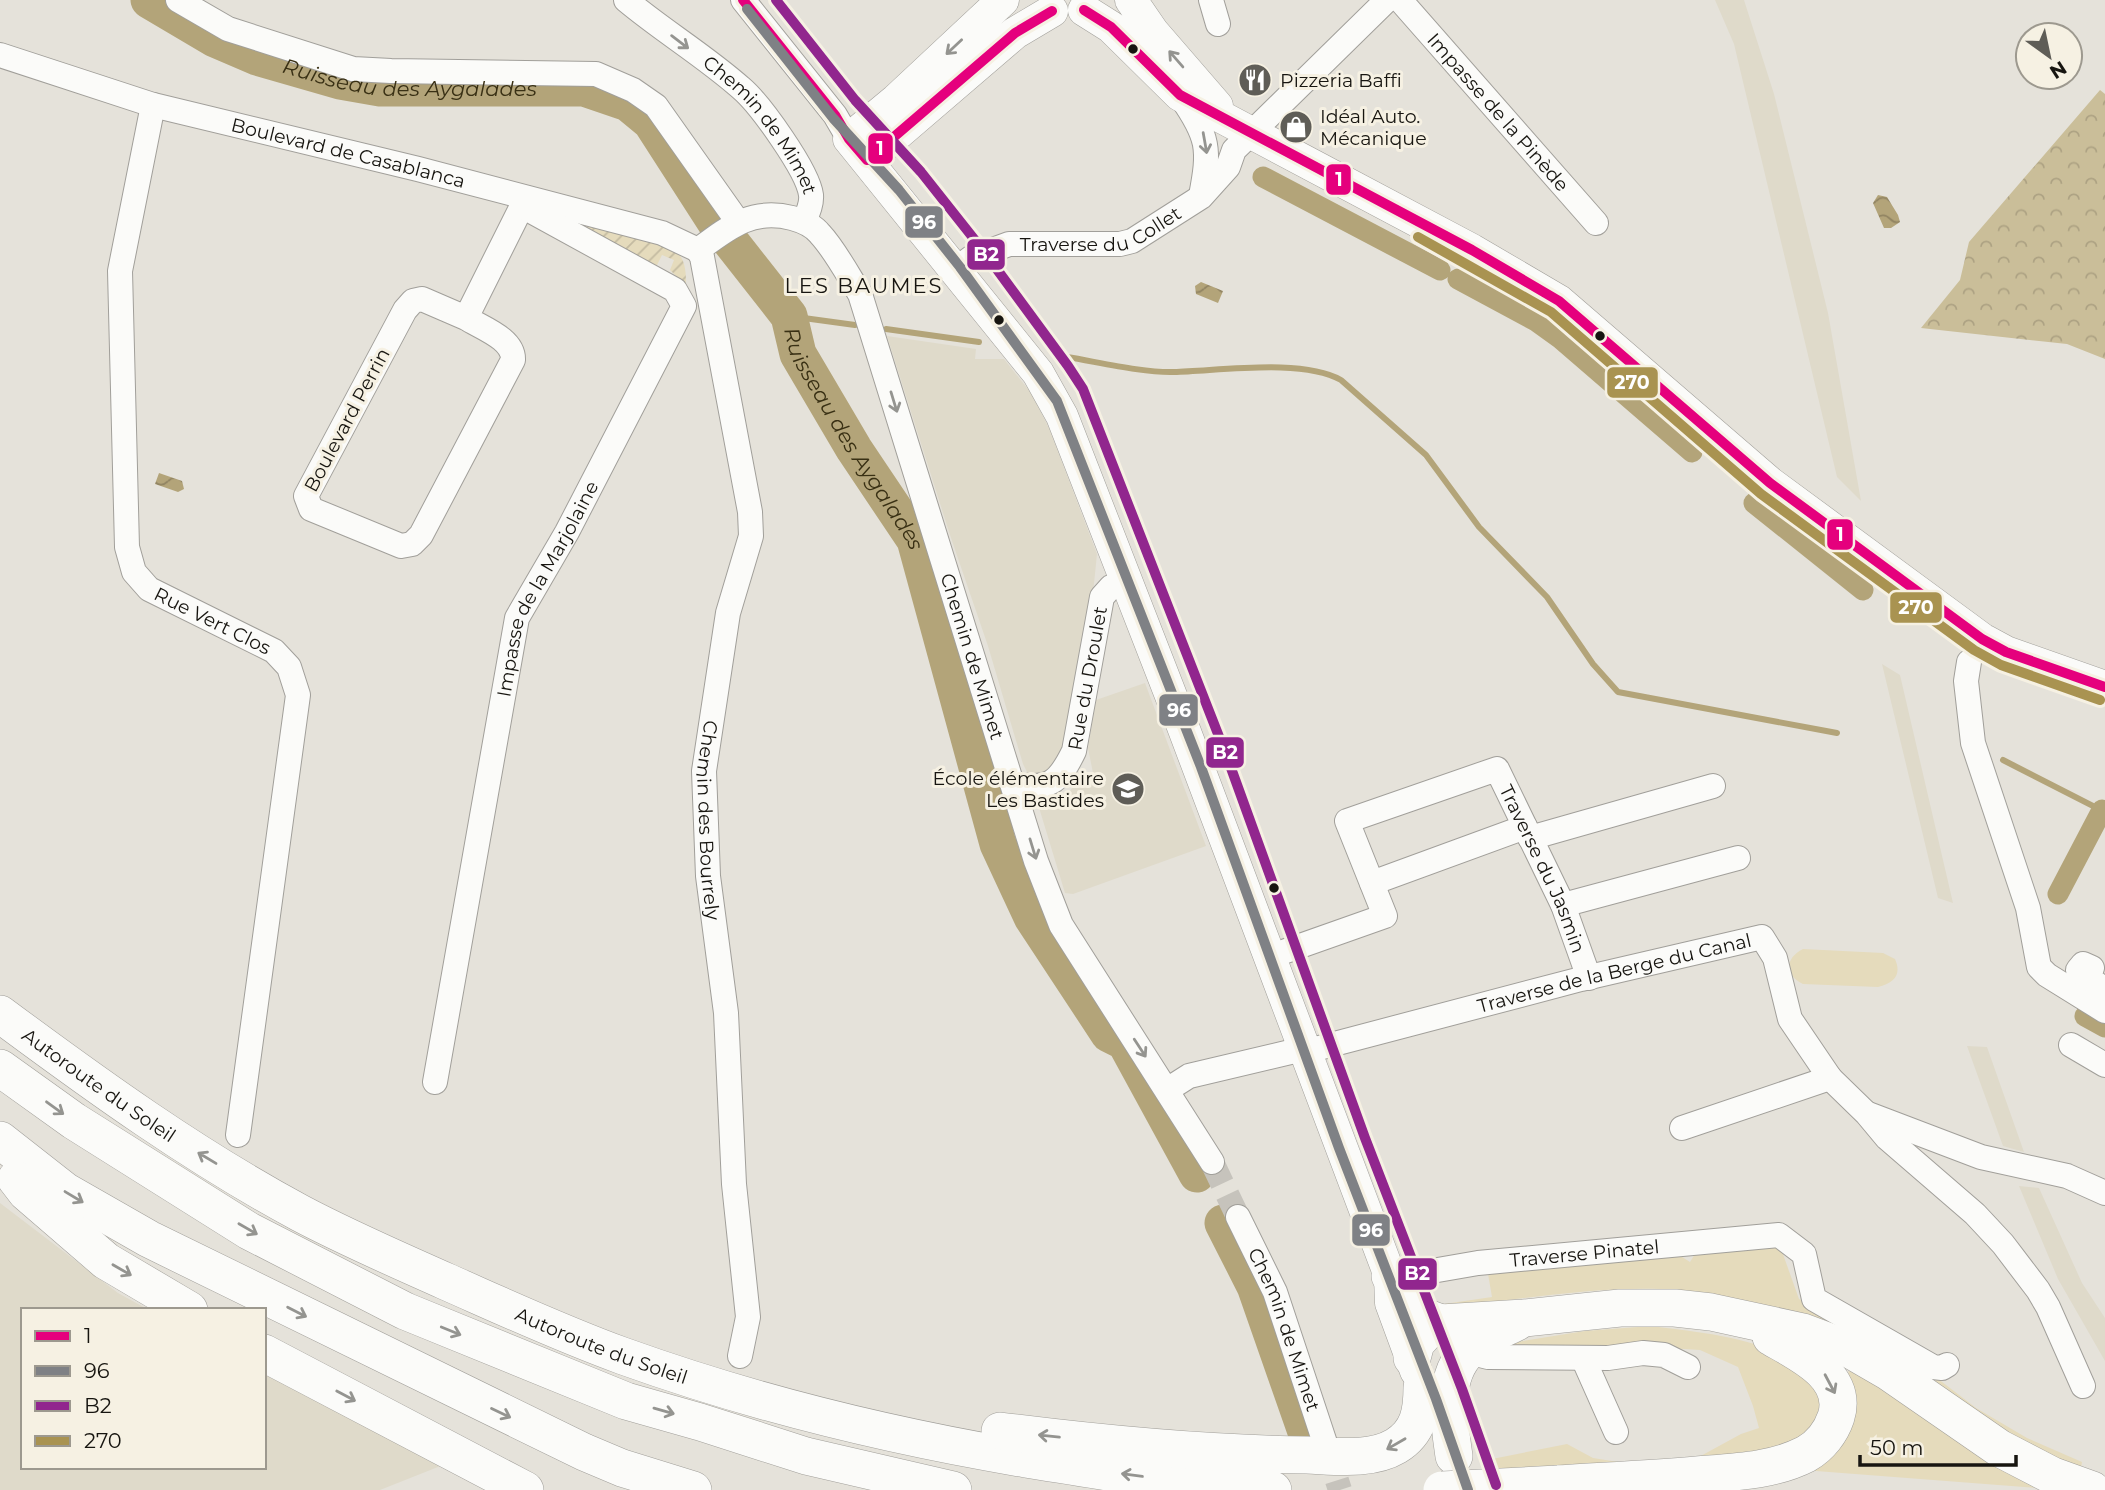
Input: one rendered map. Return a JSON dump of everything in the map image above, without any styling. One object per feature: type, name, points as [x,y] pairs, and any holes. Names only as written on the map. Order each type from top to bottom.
[{"type":"highway","name":"Autoroute du Soleil","points":[[0,1014],[163,1131],[301,1213],[538,1323],[622,1356],[834,1420],[964,1448],[1229,1489],[1273,1490]]},
{"type":"highway","name":"Autoroute du Soleil","points":[[0,1068],[74,1121],[229,1218],[405,1311],[625,1401],[806,1456],[953,1490]]},
{"type":"highway","points":[[0,1140],[65,1191],[161,1245],[584,1452],[622,1468],[693,1490]]},
{"type":"highway","points":[[0,1159],[26,1192],[106,1261],[186,1308]]},
{"type":"highway","points":[[1390,1276],[1425,1317],[1455,1331]]},
{"type":"highway","points":[[757,1398],[1019,1433],[1223,1454],[1366,1456],[1395,1447],[1409,1436],[1419,1419],[1416,1343],[1426,1332],[1455,1331],[1524,1318],[1646,1307],[1711,1312],[1803,1332],[1850,1350],[1889,1372],[1998,1448],[2053,1476],[2092,1490]]},
{"type":"highway","points":[[1442,1490],[1751,1470],[1789,1462],[1810,1452],[1832,1429],[1838,1398],[1822,1370],[1809,1359],[1736,1318]]},
{"type":"highway","points":[[1454,1456],[1449,1424],[1449,1394],[1455,1372],[1455,1331]]},
{"type":"highway","points":[[266,1354],[525,1490]]},
{"type":"main road","points":[[858,149],[896,100],[1003,0]]},
{"type":"main road","points":[[1130,0],[1153,32],[1242,128]]},
{"type":"main road","points":[[858,149],[1015,33],[1041,5],[1068,13],[1093,5],[1111,27],[1180,95],[1465,246],[1559,301],[1770,483],[1982,639],[2006,652],[2105,687]]},
{"type":"main road","points":[[858,149],[1038,373],[1062,416],[1390,1276],[1391,1303],[1466,1490]]},
{"type":"street","points":[[178,0],[272,54],[353,69],[596,74],[633,90],[656,106],[733,225]]},
{"type":"street","name":"Chemin de Mimet","points":[[626,0],[743,89],[769,120],[802,172],[810,190],[811,200],[804,221],[820,234],[860,294],[1036,861],[1061,925],[1212,1162]]},
{"type":"street","points":[[743,0],[835,115],[858,149]]},
{"type":"street","points":[[1211,0],[1218,24]]},
{"type":"street","name":"Traverse du Collet","points":[[956,269],[971,258],[1009,244],[1120,244],[1132,241],[1201,197],[1228,167],[1242,128],[1387,0]]},
{"type":"street","name":"Impasse de la Pinède","points":[[1400,0],[1596,223]]},
{"type":"street","name":"Boulevard de Casablanca","points":[[0,55],[153,105],[524,202],[662,233],[702,246]]},
{"type":"street","name":"Traverse du Collet","points":[[1180,95],[1203,132],[1208,160],[1201,197]]},
{"type":"street","name":"Rue Vert Clos","points":[[153,105],[120,271],[127,547],[134,572],[149,589],[274,651],[289,667],[298,695],[237,1135]]},
{"type":"street","points":[[466,318],[524,202]]},
{"type":"street","name":"Impasse de la Marjolaine","points":[[435,1082],[517,618],[567,531],[684,306],[676,290],[524,202]]},
{"type":"street","points":[[702,246],[733,225],[756,216],[775,214],[804,221]]},
{"type":"street","name":"Chemin des Bourrely","points":[[702,246],[750,512],[751,536],[728,613],[704,771],[708,876],[726,1013],[734,1184],[748,1317],[740,1356]]},
{"type":"street","name":"Boulevard Perrin","points":[[422,299],[466,318],[508,344],[514,352],[513,360],[421,535],[412,544],[401,546],[311,509],[306,496],[405,310],[413,302],[422,299]]},
{"type":"street","name":"Rue du Droulet","points":[[1013,784],[1032,787],[1046,785],[1063,774],[1074,751],[1102,597],[1111,587],[1127,582]]},
{"type":"street","points":[[1969,662],[1966,681],[1973,743],[2028,908],[2039,967],[2047,975],[2105,1011]]},
{"type":"street","name":"Traverse du Jasmin","points":[[1269,957],[1385,916],[1347,821],[1497,769],[1563,905],[1589,978]]},
{"type":"street","points":[[1372,883],[1528,833],[1713,786]]},
{"type":"street","points":[[1563,905],[1738,858]]},
{"type":"street","name":"Traverse de la Berge du Canal","points":[[1167,1090],[1189,1076],[1303,1049],[1318,1048],[1589,978],[1762,937],[1775,958],[1790,1019],[1829,1078],[1867,1114],[1887,1138],[1983,1222],[2022,1267],[2048,1307],[2083,1386]]},
{"type":"street","points":[[2092,968],[2083,964],[2078,970],[2105,990]]},
{"type":"street","points":[[2071,1045],[2105,1065]]},
{"type":"street","points":[[1682,1128],[1829,1078]]},
{"type":"street","points":[[1867,1114],[1982,1157],[2067,1176],[2105,1193]]},
{"type":"street","name":"Chemin de Mimet","points":[[1238,1217],[1275,1292],[1326,1446]]},
{"type":"street","name":"Traverse Pinatel","points":[[1390,1276],[1478,1263],[1779,1235],[1804,1254],[1814,1299],[1933,1367],[1947,1366]]},
{"type":"street","points":[[1455,1331],[1476,1354],[1499,1358],[1608,1358],[1643,1353],[1664,1354],[1688,1367]]},
{"type":"street","points":[[1583,1358],[1616,1432]]},
{"type":"shaded area","points":[[1715,0],[1744,0],[1774,94],[1828,313],[1861,501],[1837,477],[1734,44]]},
{"type":"shaded area","points":[[546,211],[614,227],[666,244],[682,258],[686,286],[670,270],[674,260],[662,255],[656,267]]},
{"type":"shaded area","points":[[887,336],[976,349],[975,359],[1004,359],[1031,393],[1049,428],[1097,554],[1091,613],[1065,755],[1057,769],[1033,775],[1027,772],[1023,764],[988,646]]},
{"type":"shaded area","points":[[1882,664],[1900,675],[1953,903],[1938,898]]},
{"type":"shaded area","name":"École élémentaire Les Bastides","points":[[1145,683],[1206,846],[1073,894],[1065,893],[1037,801],[1057,798],[1070,791],[1079,778],[1093,773],[1088,748],[1096,700]]},
{"type":"shaded area","points":[[1803,949],[1883,953],[1895,959],[1898,970],[1892,981],[1878,987],[1803,984],[1792,976],[1789,967],[1793,957]]},
{"type":"shaded area","points":[[1967,1046],[1987,1047],[2024,1152],[2003,1146]]},
{"type":"shaded area","points":[[2019,1186],[2039,1188],[2082,1283],[2105,1318],[2105,1361],[2058,1279]]},
{"type":"shaded area","points":[[0,1203],[118,1293],[145,1308],[21,1308],[21,1469],[266,1469],[266,1371],[443,1465],[380,1490],[0,1490]]},
{"type":"shaded area","points":[[1779,1243],[1799,1299],[1907,1355],[1976,1408],[2027,1438],[2082,1462],[2080,1473],[2105,1480],[2105,1485],[2021,1450],[1982,1425],[1918,1377],[1865,1346],[1809,1321],[1750,1302],[1690,1291],[1633,1289],[1552,1295],[1444,1308],[1444,1304],[1492,1297],[1487,1268],[1543,1260],[1551,1265],[1579,1264],[1581,1259],[1671,1250],[1690,1262],[1700,1246]]},
{"type":"shaded area","points":[[1651,1326],[1729,1338],[1758,1345],[1784,1356],[1806,1370],[1820,1389],[1824,1413],[1818,1431],[1803,1444],[1784,1452],[1728,1457],[1688,1466],[1635,1470],[1491,1472],[1487,1460],[1567,1444],[1593,1458],[1637,1465],[1686,1464],[1741,1434],[1759,1428],[1738,1367],[1700,1350],[1554,1345],[1498,1350],[1498,1345],[1585,1331]]},
{"type":"shaded area","points":[[1851,1363],[2037,1488],[1803,1470],[1852,1397],[1848,1374]]},
{"type":"green space","points":[[2100,90],[2105,94],[2105,359],[2067,344],[1921,328],[1960,280],[1969,242]]},
{"type":"water","points":[[1878,195],[1887,197],[1898,215],[1900,222],[1891,228],[1884,228],[1873,203]]},
{"type":"water","points":[[1201,282],[1223,291],[1218,303],[1196,294],[1195,286]]},
{"type":"water","points":[[159,473],[182,481],[184,489],[178,492],[155,484]]},
{"type":"waterway","name":"Ruisseau des Aygalades","points":[[149,0],[215,39],[257,57],[340,81],[380,88],[584,88],[628,103],[651,122],[716,223],[789,316],[798,354],[854,449],[915,540],[998,844],[1032,917],[1109,1034],[1125,1042],[1197,1174]]},
{"type":"waterway","points":[[1263,177],[1440,270]]},
{"type":"waterway","points":[[1458,279],[1536,321],[1561,339],[1692,452]]},
{"type":"waterway","points":[[789,316],[855,325]]},
{"type":"waterway","points":[[886,329],[979,342]]},
{"type":"waterway","points":[[1067,357],[1162,372],[1260,367],[1305,369],[1341,380],[1426,455],[1479,527],[1547,597],[1593,664],[1618,692],[1837,733]]},
{"type":"waterway","points":[[1754,503],[1863,590]]},
{"type":"waterway","points":[[2003,760],[2105,812]]},
{"type":"waterway","points":[[2058,894],[2102,810]]},
{"type":"waterway","points":[[2085,1016],[2105,1027]]},
{"type":"waterway","name":"Ruisseau des Aygalades","points":[[1223,1223],[1255,1286],[1311,1446]]},
{"type":"tunnel","points":[[1212,1162],[1238,1217]]},
{"type":"tunnel","points":[[1326,1446],[1340,1490]]},
{"type":"transit line","name":"1","points":[[743,0],[835,115],[849,139],[867,160],[1015,33],[1052,11]]},
{"type":"transit line","name":"B2","points":[[776,0],[855,100],[921,172],[982,249],[1083,389],[1227,757],[1365,1138],[1496,1485]]},
{"type":"transit line","name":"96","points":[[747,9],[833,118],[899,190],[960,267],[1057,401],[1201,767],[1339,1148],[1436,1399],[1468,1490]]},
{"type":"transit line","name":"1","points":[[1084,10],[1111,27],[1180,95],[1472,250],[1559,301],[1770,483],[1982,639],[2006,652],[2105,687]]},
{"type":"transit line","name":"270","points":[[1418,237],[1551,312],[1761,494],[1974,650],[2001,665],[2100,700]]},
{"type":"place","name":"Pizzeria Baffi","points":[[1255,80]]},
{"type":"place","name":"Idéal Auto. Mécanique","points":[[1296,127]]},
{"type":"place","name":"École élémentaire Les Bastides","points":[[1128,789]]},
{"type":"district","name":"LES BAUMES","points":[[864,285]]}]
